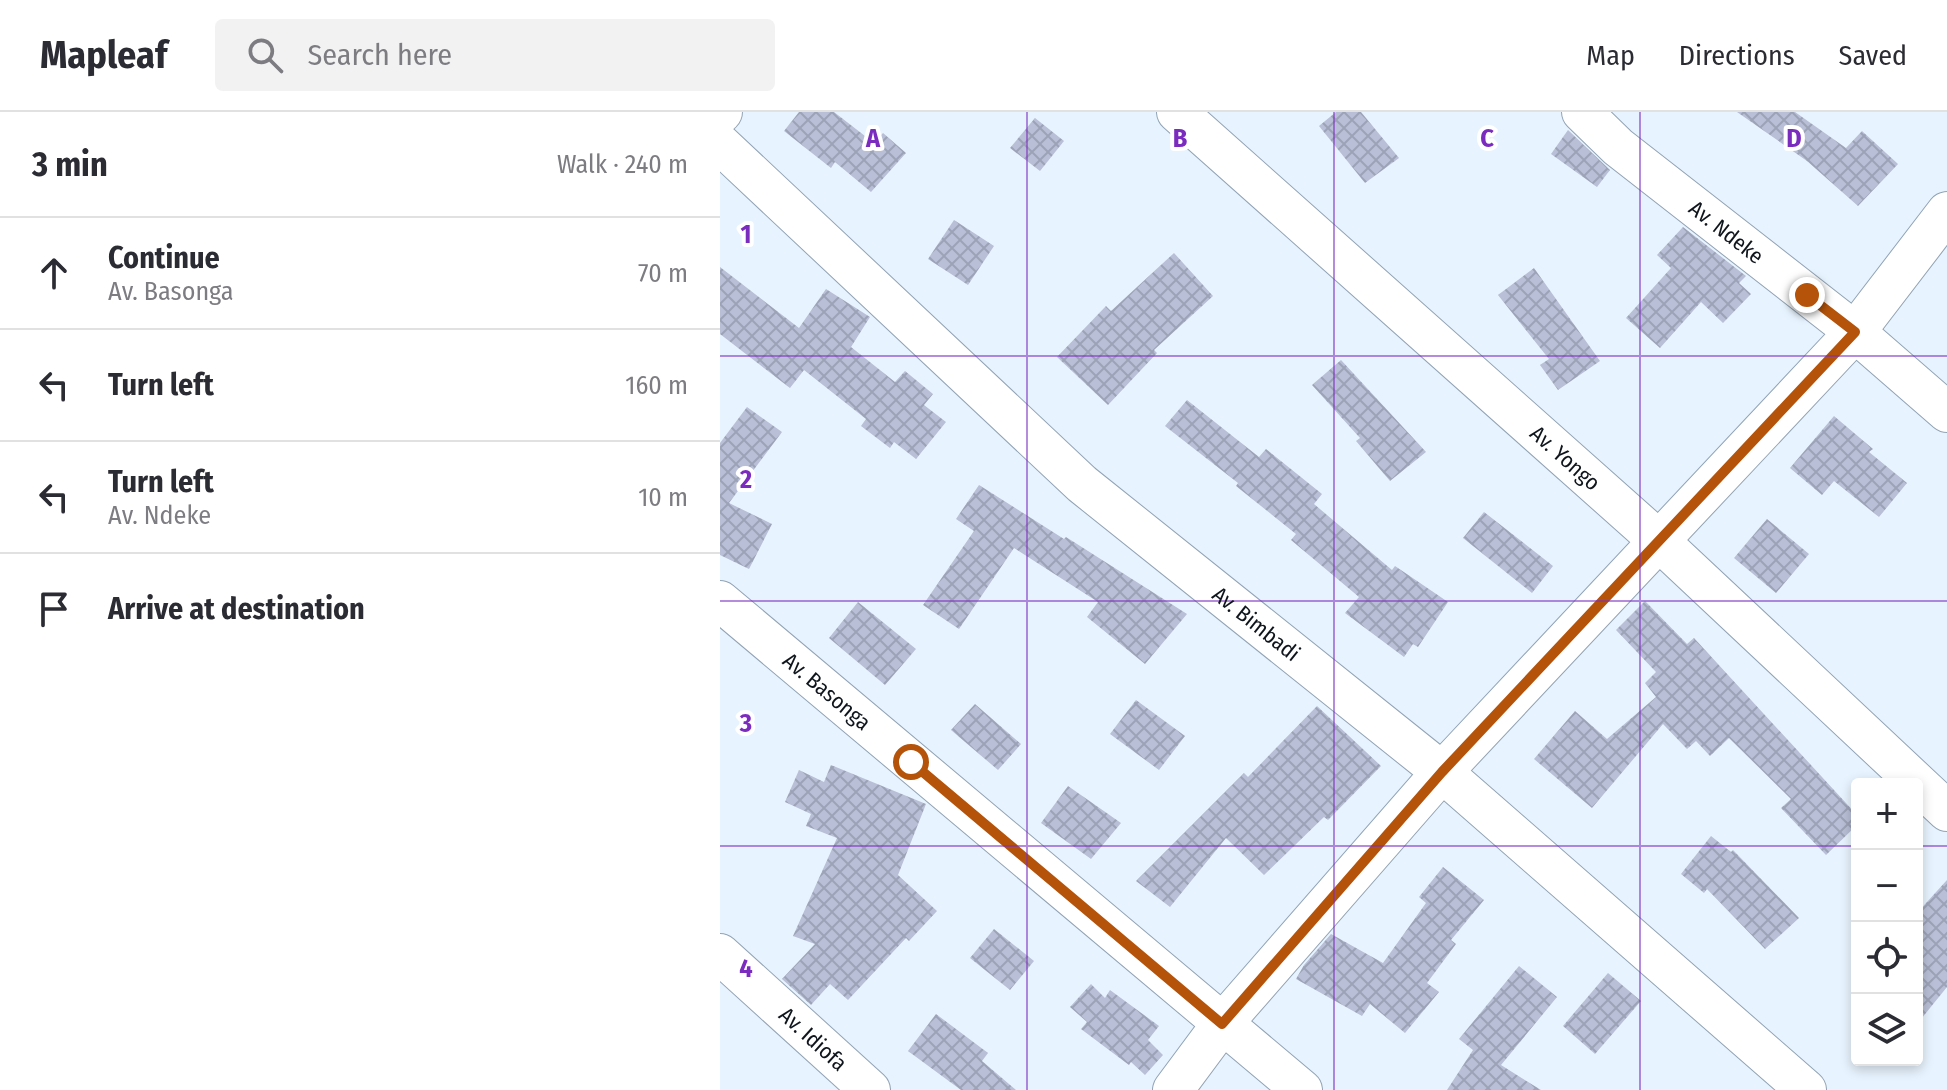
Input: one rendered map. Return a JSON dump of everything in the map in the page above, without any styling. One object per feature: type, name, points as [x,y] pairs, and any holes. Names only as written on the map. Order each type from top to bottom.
[{"type":"street","name":"Av. Yongo","points":[[1177,112],[1658,540],[1947,811]]},
{"type":"street","name":"Av. Ndeke","points":[[1582,112],[1618,147],[1855,332],[1947,412]]},
{"type":"street","name":"Av. Bimbadi","points":[[720,144],[1082,484],[1442,772],[1806,1090]]},
{"type":"street","points":[[1173,1090],[1222,1024],[1442,772],[1855,332],[1947,212]]},
{"type":"street","name":"Av. Basonga","points":[[720,601],[1302,1090]]},
{"type":"street","name":"Av. Idiofa","points":[[720,954],[870,1090]]},
{"type":"building","points":[[799,112],[834,112],[874,143],[883,133],[906,153],[871,192],[835,162],[831,168],[784,131]]},
{"type":"building","points":[[1336,112],[1361,112],[1399,158],[1365,183],[1319,126]]},
{"type":"building","points":[[1737,112],[1795,112],[1846,148],[1862,131],[1898,164],[1858,206],[1807,161]]},
{"type":"building","points":[[1035,118],[1064,141],[1040,171],[1010,148]]},
{"type":"building","points":[[1568,130],[1610,170],[1597,187],[1551,154]]},
{"type":"building","points":[[954,220],[994,246],[968,285],[928,259]]},
{"type":"building","points":[[1683,227],[1746,276],[1739,283],[1751,294],[1723,323],[1701,302],[1660,348],[1626,318],[1671,268],[1657,255]]},
{"type":"building","points":[[1174,253],[1213,296],[1154,350],[1157,353],[1108,405],[1057,357],[1106,306],[1111,311]]},
{"type":"building","points":[[720,267],[799,328],[826,289],[870,317],[851,347],[895,382],[905,371],[933,394],[924,405],[946,422],[916,459],[894,442],[890,448],[861,426],[866,419],[804,370],[790,388],[720,334]]},
{"type":"building","points":[[1534,268],[1600,361],[1558,390],[1540,365],[1549,359],[1498,295]]},
{"type":"building","points":[[1341,360],[1426,452],[1390,481],[1356,441],[1360,438],[1312,385]]},
{"type":"building","points":[[1187,400],[1259,457],[1266,449],[1322,494],[1314,504],[1392,570],[1395,566],[1448,602],[1418,647],[1413,644],[1404,657],[1345,613],[1359,597],[1291,540],[1296,534],[1236,486],[1238,483],[1165,426]]},
{"type":"building","points":[[747,407],[782,432],[729,503],[772,524],[749,569],[720,555],[720,443]]},
{"type":"building","points":[[1834,416],[1873,449],[1869,452],[1907,483],[1879,517],[1834,481],[1822,495],[1790,468]]},
{"type":"building","points":[[979,485],[1187,614],[1145,664],[1087,617],[1098,602],[1014,548],[959,629],[923,605],[974,531],[956,519]]},
{"type":"building","points":[[1484,512],[1553,566],[1532,593],[1463,538]]},
{"type":"building","points":[[1767,519],[1809,554],[1776,593],[1734,558]]},
{"type":"building","points":[[1645,601],[1687,644],[1694,638],[1851,808],[1851,831],[1826,855],[1781,808],[1791,799],[1729,738],[1710,756],[1696,741],[1687,749],[1663,724],[1592,808],[1534,759],[1575,711],[1607,739],[1656,697],[1645,683],[1656,672],[1616,630]]},
{"type":"building","points":[[858,602],[916,649],[885,685],[829,638]]},
{"type":"building","points":[[1136,700],[1185,736],[1159,770],[1110,734]]},
{"type":"building","points":[[975,704],[1021,744],[998,770],[951,730]]},
{"type":"building","points":[[1317,706],[1381,766],[1328,820],[1324,817],[1264,875],[1226,838],[1170,907],[1136,881],[1244,773],[1248,777]]},
{"type":"building","points":[[831,765],[926,804],[898,875],[937,911],[909,941],[906,938],[848,1000],[830,984],[811,1005],[782,979],[815,944],[793,936],[837,838],[806,826],[811,814],[785,802],[799,770],[824,782]]},
{"type":"building","points":[[1068,786],[1121,823],[1091,859],[1041,823]]},
{"type":"building","points":[[1711,836],[1731,852],[1733,850],[1799,918],[1765,949],[1707,889],[1704,893],[1681,874]]},
{"type":"building","points":[[1443,867],[1484,900],[1451,940],[1456,944],[1427,983],[1439,992],[1405,1033],[1370,1004],[1362,1016],[1296,979],[1331,934],[1383,963],[1426,903],[1419,897]]},
{"type":"building","points":[[1947,880],[1947,987],[1923,1017],[1923,922],[1923,906]]},
{"type":"building","points":[[994,929],[1034,961],[1010,990],[970,958]]},
{"type":"building","points":[[1519,966],[1557,997],[1501,1065],[1541,1090],[1447,1090],[1473,1050],[1459,1039]]},
{"type":"building","points":[[1608,973],[1641,1001],[1595,1054],[1563,1026]]},
{"type":"building","points":[[1091,984],[1105,998],[1110,990],[1159,1026],[1148,1040],[1163,1055],[1145,1075],[1081,1029],[1087,1022],[1070,1007]]},
{"type":"building","points":[[936,1014],[988,1053],[982,1061],[1016,1090],[961,1090],[908,1051]]},
{"type":"route","points":[[911,762],[1222,1024],[1442,772],[1855,332],[1807,295]]}]
